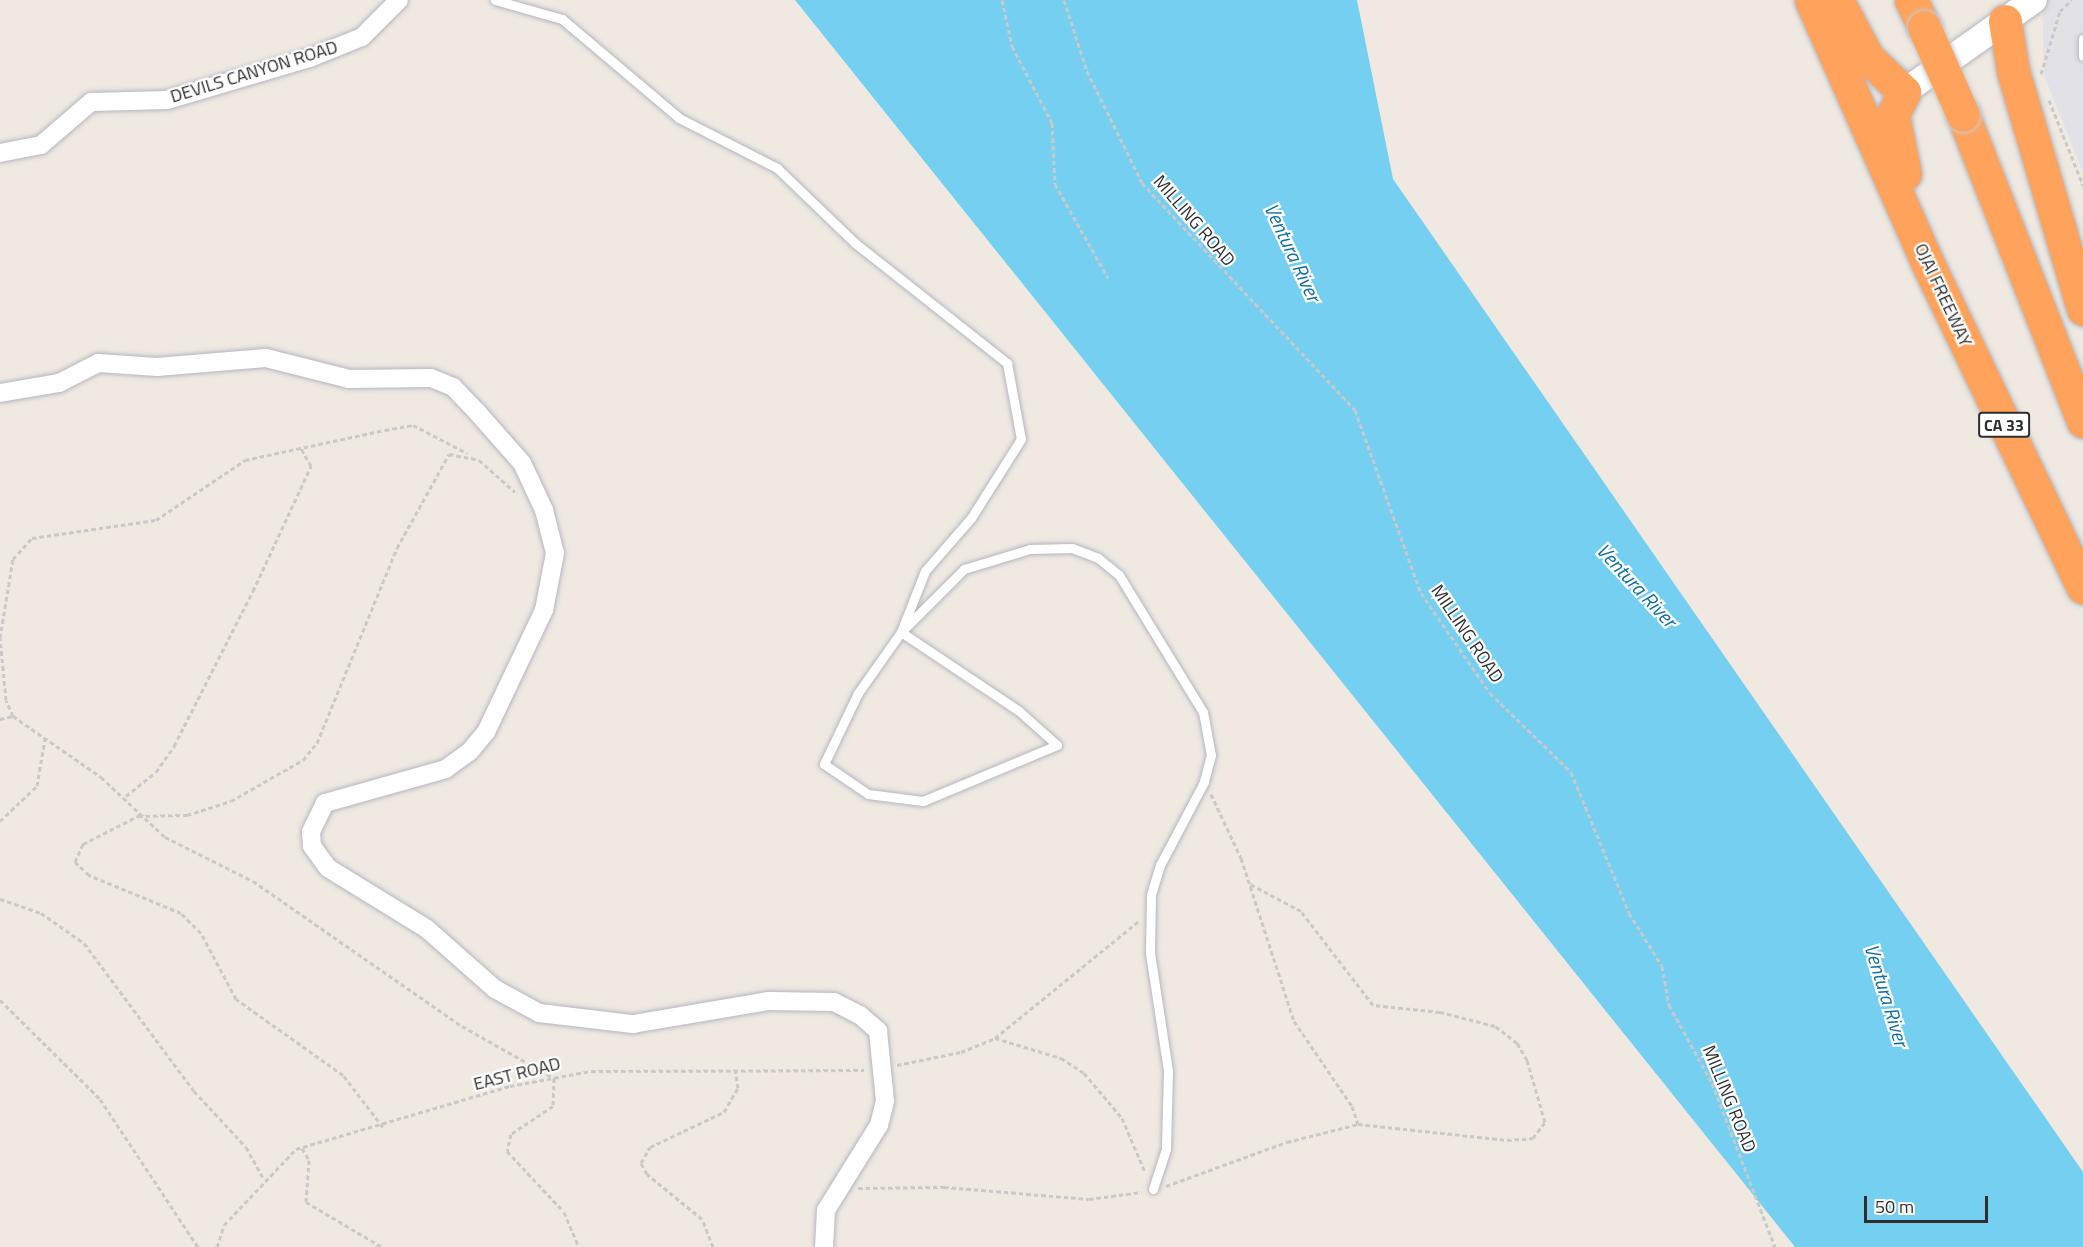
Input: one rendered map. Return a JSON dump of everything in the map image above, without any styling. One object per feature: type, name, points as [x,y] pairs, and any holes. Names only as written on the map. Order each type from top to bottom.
[{"type":"highway","name":"OJAI FREEWAY","points":[[1811,0],[1927,262],[2083,587]]},
{"type":"highway","points":[[1837,0],[1868,58],[1904,92],[1893,115],[1894,138],[1925,222],[1927,262]]},
{"type":"highway","points":[[1917,14],[1963,115],[2083,421]]},
{"type":"highway","points":[[2005,21],[2013,71],[2083,309]]},
{"type":"main road","points":[[1904,92],[2034,0]]},
{"type":"street","name":"DEVILS CANYON ROAD","points":[[0,153],[41,145],[91,102],[167,100],[310,58],[362,37],[399,0]]},
{"type":"street","points":[[0,393],[59,383],[98,363],[157,367],[266,358],[349,379],[431,378],[453,387],[522,464],[546,520],[555,553],[544,610],[486,732],[446,769],[325,803],[311,832],[318,857],[427,929],[495,989],[539,1013],[633,1024],[769,1001],[834,1002],[878,1031],[880,1070],[885,1101],[879,1125],[821,1222],[824,1247]]},
{"type":"lane","points":[[495,0],[562,19],[679,117],[777,168],[855,243],[1007,363],[1022,439],[971,518],[925,571],[901,632]]},
{"type":"lane","points":[[2083,39],[2083,56]]},
{"type":"lane","points":[[901,632],[1019,711],[1057,745],[923,801],[868,794],[824,764],[858,693],[901,632],[964,569],[989,560],[1062,548],[1098,558],[1125,583],[1203,712],[1212,755],[1204,782],[1160,865],[1150,913],[1168,1071],[1166,1149],[1153,1189]]},
{"type":"path","points":[[1002,0],[1012,46],[1052,123],[1055,184],[1108,278]]},
{"type":"path","name":"MILLING ROAD","points":[[1064,0],[1087,71],[1142,183],[1355,410],[1421,593],[1490,693],[1571,772],[1629,913],[1662,966],[1669,1005],[1712,1083],[1775,1247]]},
{"type":"path","points":[[2040,78],[2060,11],[2072,0]]},
{"type":"path","points":[[2044,89],[2083,185]]},
{"type":"path","points":[[546,520],[468,454],[413,425],[245,460],[156,520],[45,533],[23,545],[13,559],[0,638],[6,700],[14,716],[126,796],[138,816],[165,837],[253,880],[462,1026],[554,1078],[553,1106],[511,1134],[507,1151],[564,1212],[579,1247]]},
{"type":"path","points":[[126,796],[156,772],[174,746],[253,591],[311,466],[301,448]]},
{"type":"path","points":[[383,1127],[343,1075],[236,999],[201,933],[181,914],[89,875],[75,862],[83,844],[138,816],[187,815],[231,801],[303,760],[317,743],[397,548],[450,454],[468,454]]},
{"type":"path","points":[[0,719],[14,716]]},
{"type":"path","points":[[0,821],[37,786],[45,738]]},
{"type":"path","points":[[1204,782],[1250,884],[1298,1029],[1352,1106],[1358,1124]]},
{"type":"path","points":[[842,1187],[944,1187],[1089,1199],[1153,1189],[1358,1124],[1507,1140],[1533,1138],[1545,1122],[1527,1060],[1517,1043],[1495,1026],[1440,1012],[1373,1005],[1301,911],[1250,884]]},
{"type":"path","points":[[0,899],[64,925],[84,943],[194,1091],[246,1147],[264,1179]]},
{"type":"path","name":"EAST ROAD","points":[[217,1247],[224,1225],[286,1155],[302,1148],[383,1127],[510,1086],[591,1071],[880,1070],[961,1052],[995,1038],[1150,913]]},
{"type":"path","points":[[0,1000],[100,1099],[198,1247]]},
{"type":"path","points":[[995,1038],[1061,1058],[1093,1081],[1122,1118],[1153,1189]]},
{"type":"path","points":[[713,1247],[702,1218],[646,1174],[641,1162],[650,1147],[724,1112],[738,1088],[735,1069]]},
{"type":"path","points":[[302,1148],[309,1160],[306,1203],[382,1247]]},
{"type":"shaded area","points":[[2042,0],[2083,0],[2083,172],[2044,75]]},
{"type":"water","name":"Ventura River","points":[[795,0],[1357,0],[1393,179],[2083,1172],[2083,1247],[1795,1247]]}]
